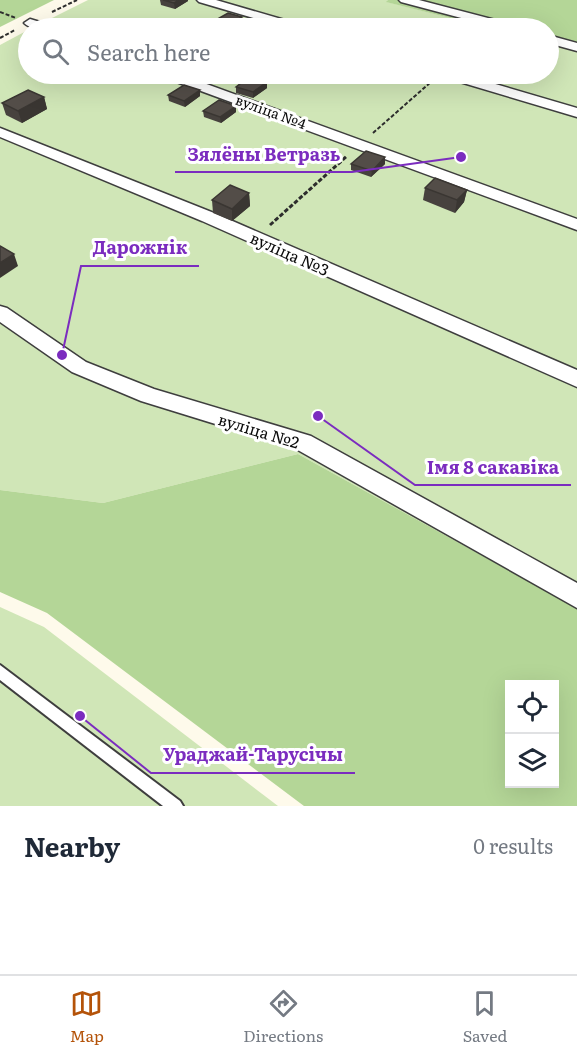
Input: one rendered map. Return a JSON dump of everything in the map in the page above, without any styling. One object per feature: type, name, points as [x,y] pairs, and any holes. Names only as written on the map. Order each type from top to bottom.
[{"type":"street","points":[[203,0],[264,18]]},
{"type":"street","points":[[405,0],[475,18]]},
{"type":"street","points":[[559,42],[577,47]]},
{"type":"street","name":"вуліца №4","points":[[195,84],[577,225]]},
{"type":"street","points":[[481,84],[577,113]]},
{"type":"street","name":"вуліца №3","points":[[0,132],[208,217],[577,379]]},
{"type":"street","name":"вуліца №2","points":[[0,313],[79,367],[181,406],[303,442],[577,596]]},
{"type":"lane","points":[[0,672],[175,806]]},
{"type":"green space","points":[[0,0],[54,0],[0,27]]},
{"type":"green space","points":[[88,0],[388,0],[387,2],[450,18],[52,18]]},
{"type":"green space","points":[[388,0],[577,0],[577,52],[559,48],[559,18],[450,18],[386,2]]},
{"type":"green space","points":[[18,35],[18,84],[559,84],[559,48],[577,52],[577,608],[298,454],[103,503],[0,490],[0,45]]},
{"type":"green space","points":[[298,454],[577,608],[577,806],[304,806],[47,613],[0,592],[0,490],[103,503]]},
{"type":"green space","points":[[0,607],[44,627],[278,806],[0,806]]},
{"type":"building","points":[[163,0],[179,0],[174,3]]},
{"type":"building","points":[[228,13],[242,17],[240,18],[219,18]]},
{"type":"building","points":[[240,84],[264,84],[253,92],[236,87]]},
{"type":"building","points":[[184,85],[200,90],[184,101],[168,95]]},
{"type":"building","points":[[28,90],[44,97],[18,111],[2,103]]},
{"type":"building","points":[[219,100],[236,106],[220,117],[203,111]]},
{"type":"building","points":[[366,151],[385,157],[372,171],[351,164]]},
{"type":"building","points":[[435,178],[467,190],[457,200],[425,188]]},
{"type":"building","points":[[230,185],[249,193],[232,209],[212,200]]},
{"type":"building","points":[[0,246],[14,254],[0,263]]},
{"type":"place","name":"Зялёны Ветразь","points":[[461,157]]},
{"type":"place","name":"Дарожнік","points":[[62,355]]},
{"type":"place","name":"Імя 8 сакавіка","points":[[318,416]]},
{"type":"place","name":"Ураджай-Тарусічы","points":[[80,716]]}]
